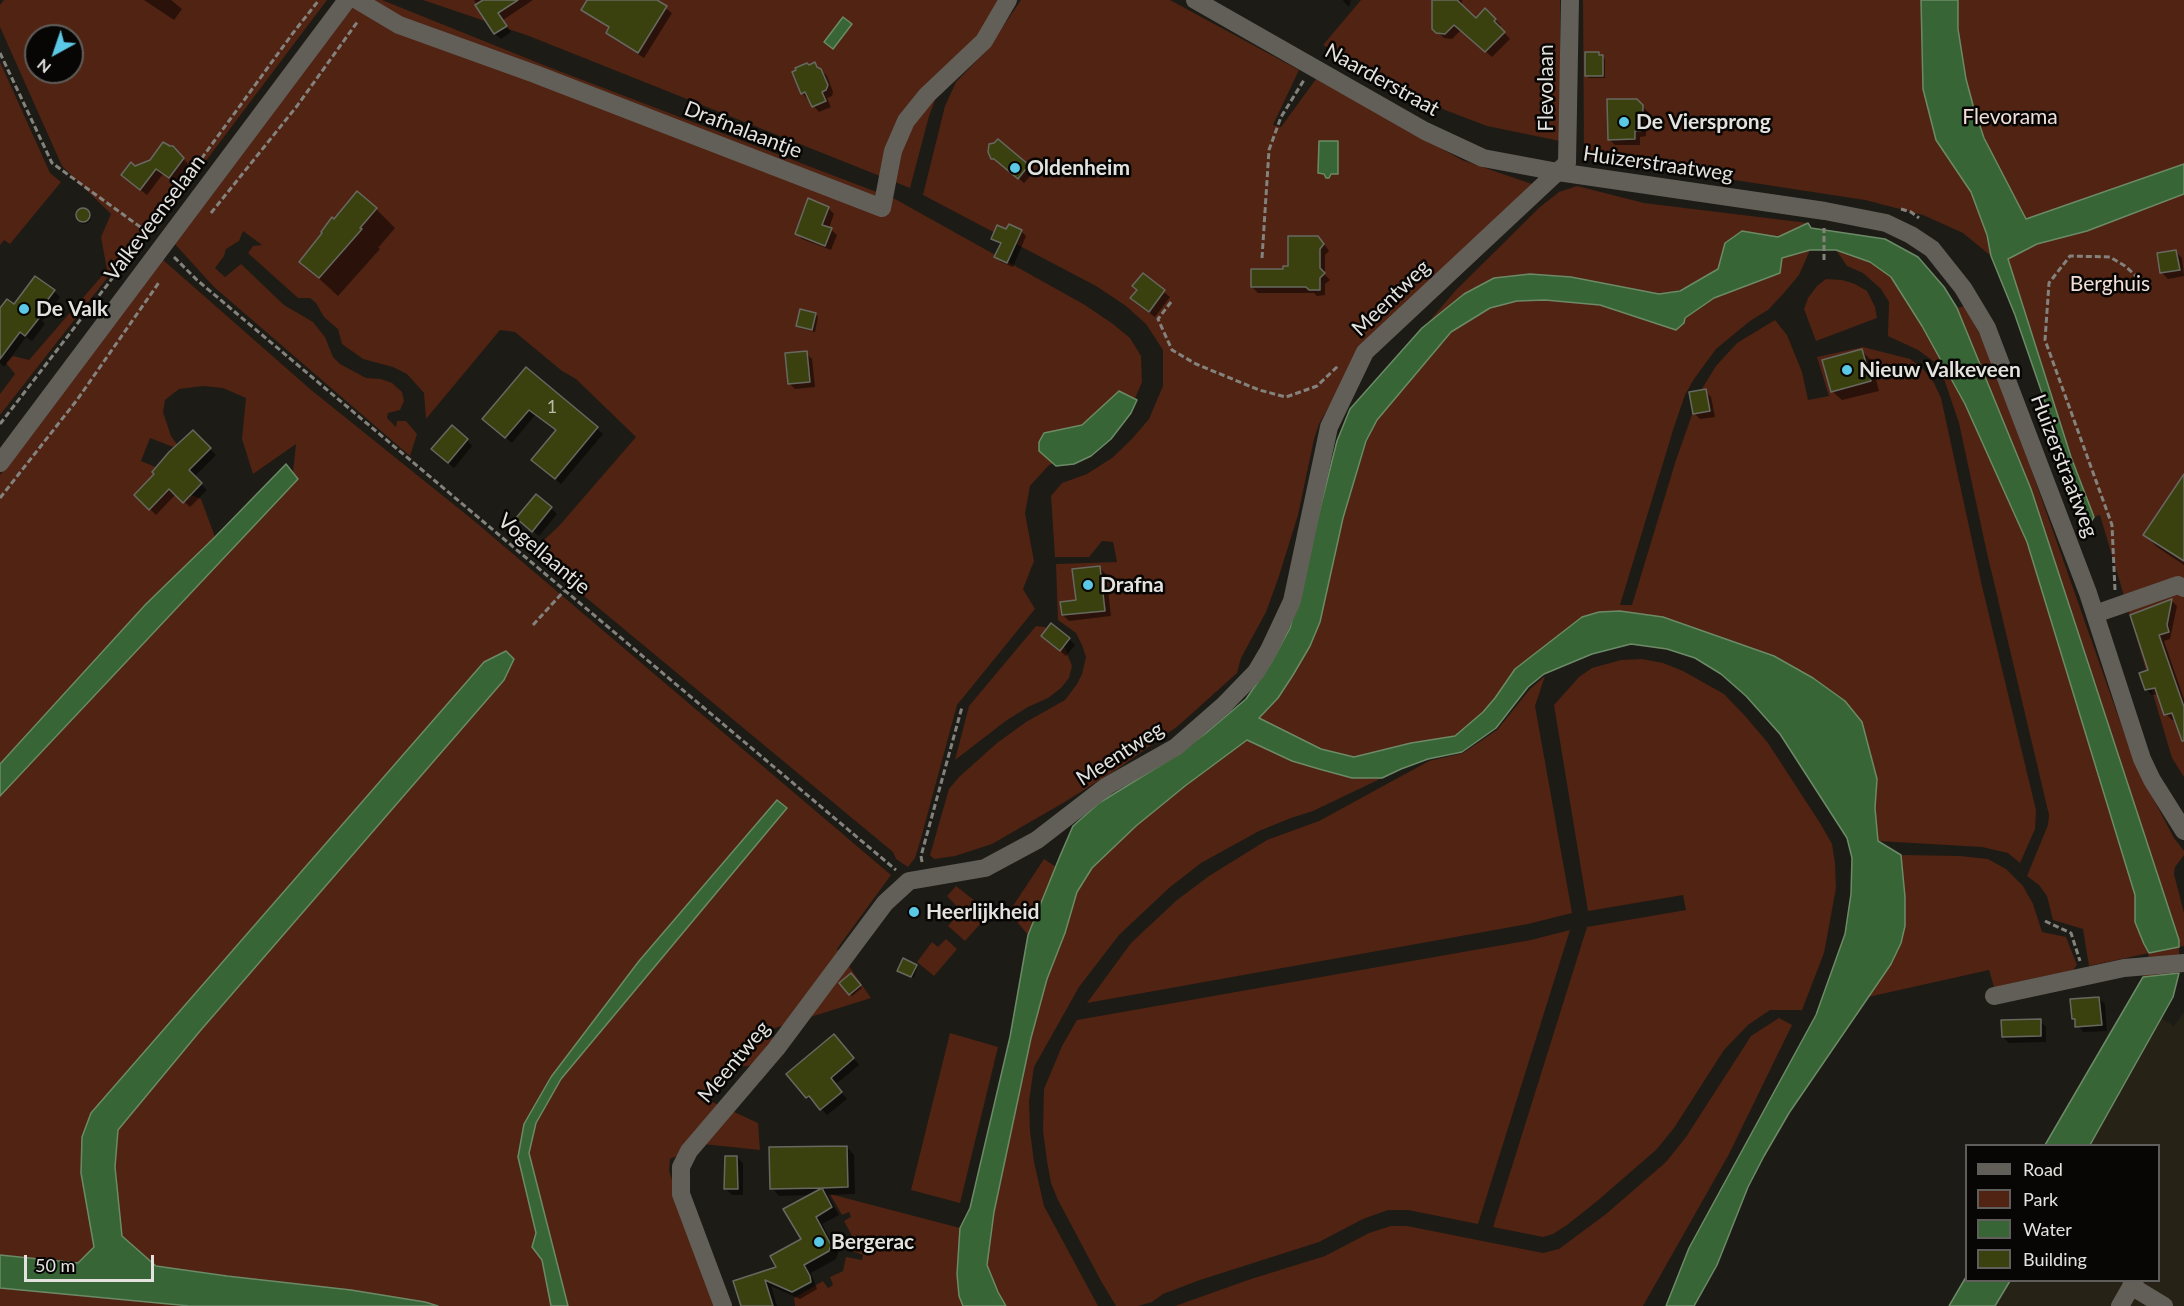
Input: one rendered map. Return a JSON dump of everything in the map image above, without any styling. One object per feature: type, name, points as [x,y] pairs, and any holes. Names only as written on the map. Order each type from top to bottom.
[{"type":"street","name":"Valkeveenselaan","points":[[0,463],[348,0]]},
{"type":"street","name":"Drafnalaantje","points":[[363,3],[399,25],[535,74],[882,208],[893,151],[906,121],[927,95],[984,41],[1008,0]]},
{"type":"street","name":"Naarderstraat","points":[[1195,0],[1425,131],[1483,158],[1558,172]]},
{"type":"street","name":"Flevolaan","points":[[1558,172],[1568,163],[1570,0]]},
{"type":"street","name":"Meentweg","points":[[723,1306],[681,1194],[681,1167],[689,1150],[776,1049],[885,903],[917,879],[985,868],[1036,840],[1107,786],[1176,747],[1224,705],[1256,672],[1292,601],[1329,427],[1365,352],[1558,172]]},
{"type":"street","name":"Huizerstraatweg","points":[[1558,172],[1813,209],[1886,223],[1911,234],[1932,249],[1963,288],[1987,328],[2095,614],[2142,759],[2152,780],[2184,831]]},
{"type":"street","points":[[2095,614],[2178,585],[2184,588]]},
{"type":"street","points":[[1994,996],[2124,968],[2184,963]]},
{"type":"street","points":[[2120,1306],[2133,1283],[2164,1306]]},
{"type":"path","points":[[0,424],[148,232],[319,0]]},
{"type":"path","points":[[211,213],[297,105],[363,3]]},
{"type":"path","name":"Vogellaantje","points":[[0,53],[52,163],[148,232],[197,280],[565,590],[917,879]]},
{"type":"path","points":[[1262,258],[1269,150],[1281,117],[1312,67]]},
{"type":"path","points":[[1892,207],[1911,212],[1926,223]]},
{"type":"path","points":[[1824,223],[1824,260]]},
{"type":"path","points":[[2116,606],[2112,525],[2045,340],[2049,283],[2070,256],[2110,257],[2125,266],[2146,285]]},
{"type":"path","points":[[0,498],[77,400],[163,277]]},
{"type":"path","points":[[1171,302],[1158,319],[1172,350],[1196,364],[1259,390],[1286,397],[1317,386],[1344,360],[1365,352]]},
{"type":"path","points":[[533,625],[565,590]]},
{"type":"path","points":[[917,879],[921,856],[962,707]]},
{"type":"path","points":[[2045,921],[2071,933],[2085,976]]},
{"type":"shaded area","points":[[2184,1012],[2184,1306],[1995,1306],[2009,1282],[2160,1282],[2160,1144],[2091,1144],[2161,1018],[2174,1026]]},
{"type":"green space","points":[[4,0],[327,0],[202,166],[169,199],[0,415],[0,394],[15,374],[6,363],[13,356],[29,360],[107,270],[101,237],[111,214],[62,166],[25,84],[84,84],[84,24],[24,24],[24,81],[0,27],[0,5]]},
{"type":"green space","points":[[348,0],[382,0],[551,68],[895,199],[1085,305],[1130,338],[1141,356],[1142,382],[1131,408],[1077,455],[1049,465],[1030,486],[1025,513],[1034,561],[1023,589],[1035,609],[957,705],[920,842],[915,858],[908,867],[896,859],[893,852],[531,552],[559,526],[636,437],[576,379],[562,371],[515,332],[500,330],[426,419],[424,393],[407,374],[393,367],[363,359],[342,344],[338,329],[324,317],[316,303],[310,298],[298,298],[248,253],[253,246],[262,245],[243,231],[239,241],[226,249],[215,268],[225,277],[241,264],[284,305],[313,322],[325,337],[333,357],[340,364],[366,378],[381,379],[392,383],[402,392],[404,401],[400,410],[388,413],[387,418],[396,427],[397,421],[406,421],[417,434],[410,456],[214,287],[173,242]]},
{"type":"green space","points":[[423,0],[1003,0],[996,13],[942,82],[929,116],[910,188],[529,36]]},
{"type":"green space","points":[[1021,0],[1170,0],[1299,70],[1273,125],[1281,127],[1316,79],[1462,160],[1532,184],[1496,218],[1340,387],[1319,424],[1298,515],[1279,576],[1266,612],[1241,658],[1237,673],[1178,726],[1119,768],[1063,803],[992,844],[955,856],[934,859],[930,855],[949,789],[997,743],[1026,722],[1065,700],[1082,674],[1086,657],[1082,645],[1076,633],[1058,620],[1056,564],[1117,562],[1113,542],[1102,541],[1089,557],[1055,557],[1051,496],[1062,483],[1087,474],[1112,458],[1131,440],[1149,419],[1163,386],[1163,350],[1146,324],[1126,306],[1096,286],[923,195],[945,106],[956,82],[987,50]]},
{"type":"green space","points":[[1361,0],[1560,0],[1560,141],[1487,126],[1445,110],[1323,45]]},
{"type":"green space","points":[[1583,0],[2184,0],[2184,777],[2172,758],[2100,515],[2094,517],[2071,457],[2008,258],[2022,251],[1985,231],[1991,256],[1963,233],[1923,215],[1865,200],[1584,157]]},
{"type":"green space","points":[[0,62],[50,173],[61,182],[10,244],[4,240],[0,245]]},
{"type":"green space","points":[[1577,186],[1644,203],[1808,223],[1778,237],[1742,231],[1725,243],[1718,269],[1680,290],[1659,294],[1570,277],[1530,274],[1494,278],[1464,294],[1426,325],[1456,290],[1540,207],[1559,192]]},
{"type":"green space","points":[[1810,250],[1799,275],[1783,294],[1768,310],[1750,321],[1716,349],[1685,395],[1620,605],[1632,605],[1676,460],[1700,392],[1716,366],[1737,343],[1775,320],[1787,335],[1802,372],[1808,400],[1829,396],[1817,357],[1863,347],[1910,359],[1923,369],[1934,383],[1941,398],[1982,586],[2036,810],[2035,829],[2020,863],[2008,853],[1982,847],[1878,841],[1875,808],[1877,779],[1862,722],[1845,701],[1813,678],[1774,656],[1663,617],[1620,611],[1599,612],[1495,698],[1483,712],[1455,736],[1411,743],[1354,757],[1321,749],[1258,718],[1278,698],[1293,675],[1310,646],[1320,622],[1343,518],[1367,441],[1377,420],[1451,332],[1490,308],[1517,301],[1545,300],[1600,305],[1650,322],[1685,318],[1714,298],[1779,273],[1782,258]]},
{"type":"green space","points":[[1836,250],[1870,262],[1891,277],[1922,326],[1965,404],[2027,542],[2179,940],[2031,489],[1957,308],[1965,306],[1992,358],[2135,764],[2174,838],[2184,851],[2184,855],[2175,867],[2174,874],[2184,913],[2184,946],[2179,947],[2179,973],[2143,977],[2149,953],[2089,966],[2083,929],[2053,920],[2047,896],[2039,885],[2027,876],[2048,825],[2049,815],[1987,553],[1959,423],[1943,376],[1936,363],[1918,350],[1888,336],[1889,302],[1881,289],[1863,273],[1847,266]]},
{"type":"green space","points":[[162,259],[310,389],[473,520],[891,875],[837,949],[871,998],[772,1029],[774,1061],[741,1067],[718,1081],[706,1099],[758,1123],[760,1150],[703,1144],[670,1159],[669,1171],[716,1306],[568,1306],[529,1153],[536,1123],[561,1079],[787,808],[777,800],[639,961],[551,1077],[524,1124],[518,1157],[537,1233],[532,1247],[542,1260],[551,1306],[438,1306],[425,1302],[156,1266],[122,1236],[115,1167],[118,1130],[200,1031],[504,680],[506,652],[81,1173],[94,1246],[78,1263],[0,1255],[0,796],[298,479],[293,472],[296,444],[253,474],[242,439],[246,398],[223,388],[203,386],[179,389],[165,400],[163,412],[171,436],[181,450],[150,438],[141,461],[175,475],[171,487],[201,499],[215,537],[146,604],[0,764],[0,475]]},
{"type":"green space","points":[[1826,279],[1842,280],[1867,291],[1875,307],[1877,318],[1816,341],[1804,309],[1808,298]]},
{"type":"green space","points":[[1036,626],[1045,627],[1063,643],[1072,666],[1069,678],[1048,698],[1007,720],[955,760],[969,706]]},
{"type":"green space","points":[[1642,659],[1663,663],[1683,671],[1724,694],[1768,743],[1820,823],[1832,844],[1836,888],[1824,953],[1802,1010],[1770,1010],[1748,1025],[1724,1050],[1674,1128],[1656,1150],[1596,1202],[1567,1225],[1543,1237],[1493,1227],[1587,927],[1686,910],[1683,895],[1588,911],[1554,705],[1579,677],[1592,668],[1621,660]]},
{"type":"green space","points":[[1545,676],[1535,706],[1572,913],[1528,924],[1087,1003],[1131,943],[1177,900],[1209,876],[1267,840],[1319,821],[1429,761],[1463,753],[1497,730],[1530,689]]},
{"type":"green space","points":[[1247,740],[1352,778],[1382,778],[1313,811],[1259,831],[1201,863],[1169,888],[1119,935],[1079,987],[1034,1067],[1029,1101],[1030,1131],[1044,1206],[1098,1306],[1006,1306],[987,1265],[994,1212],[1031,1038],[1047,979],[1065,933],[1077,892],[1092,868],[1136,826]]},
{"type":"green space","points":[[1901,855],[1988,859],[2006,869],[2023,886],[2033,904],[2042,932],[2066,937],[2077,965],[2073,970],[1994,987],[1989,970],[1868,997],[1891,964],[1901,943],[1905,926]]},
{"type":"green space","points":[[1044,859],[1056,867],[1028,935],[1009,912]]},
{"type":"green space","points":[[956,886],[990,913],[965,941],[948,926],[961,911],[947,896]]},
{"type":"green space","points":[[1570,930],[1478,1224],[1408,1210],[1388,1210],[1363,1219],[1319,1242],[1200,1280],[1163,1294],[1152,1302],[1138,1306],[1116,1306],[1058,1200],[1051,1183],[1047,1161],[1043,1131],[1044,1089],[1062,1046],[1077,1020],[1531,940]]},
{"type":"green space","points":[[946,939],[957,949],[934,976],[917,962],[932,942],[938,947]]},
{"type":"green space","points":[[1779,1018],[1792,1025],[1729,1154],[1643,1306],[1175,1306],[1325,1256],[1369,1233],[1391,1226],[1407,1226],[1543,1253],[1559,1249],[1606,1214],[1666,1162],[1686,1137],[1751,1036]]},
{"type":"green space","points":[[950,1033],[998,1047],[960,1203],[911,1190]]},
{"type":"green space","points":[[830,1194],[960,1228],[957,1274],[959,1295],[963,1306],[795,1306],[794,1298],[823,1281],[828,1288],[833,1285],[830,1277],[843,1271],[846,1257],[862,1260],[863,1255],[847,1249],[851,1234],[844,1221],[851,1217],[849,1212],[842,1215]]},
{"type":"green space","points":[[0,1288],[114,1297],[190,1306],[0,1306]]},
{"type":"water","points":[[1921,0],[1958,0],[1958,29],[1966,79],[1973,105],[1984,138],[2026,219],[2184,164],[2184,194],[2087,231],[2037,244],[2008,259],[2071,457],[2094,517],[2088,526],[2015,315],[1991,256],[1987,235],[1971,192],[1936,140],[1923,89]]},
{"type":"water","points":[[843,17],[852,24],[833,49],[824,42]]},
{"type":"water","points":[[1319,141],[1338,141],[1338,174],[1331,174],[1329,178],[1318,173]]},
{"type":"water","points":[[1808,223],[1811,228],[1885,239],[1918,257],[1944,287],[1957,308],[2031,489],[2179,940],[2179,947],[2149,953],[2144,944],[2135,922],[2135,895],[2027,542],[1965,404],[1922,326],[1891,277],[1870,262],[1836,250],[1810,250],[1782,258],[1780,273],[1714,298],[1685,318],[1684,323],[1676,330],[1600,305],[1545,300],[1517,301],[1490,308],[1451,332],[1377,420],[1366,441],[1343,518],[1320,622],[1310,646],[1293,675],[1278,698],[1259,718],[1321,749],[1354,757],[1411,743],[1455,736],[1483,712],[1515,669],[1582,617],[1599,612],[1620,611],[1663,617],[1774,656],[1813,678],[1845,701],[1862,722],[1877,779],[1875,808],[1878,841],[1901,855],[1905,926],[1901,943],[1891,964],[1789,1113],[1764,1156],[1748,1187],[1717,1265],[1694,1306],[1666,1306],[1689,1248],[1816,1015],[1845,934],[1851,894],[1852,858],[1847,838],[1780,734],[1746,696],[1721,674],[1695,658],[1667,649],[1631,644],[1592,654],[1544,674],[1528,687],[1496,728],[1462,752],[1428,759],[1382,778],[1352,778],[1319,769],[1292,761],[1247,740],[1136,826],[1092,868],[1077,892],[1065,933],[1047,979],[1031,1038],[994,1212],[987,1265],[1006,1306],[963,1306],[959,1296],[957,1274],[960,1228],[970,1208],[1010,1037],[1028,935],[1060,856],[1073,826],[1099,803],[1172,758],[1206,733],[1246,699],[1271,663],[1290,628],[1337,441],[1350,409],[1422,328],[1464,294],[1494,278],[1530,274],[1571,277],[1659,294],[1680,291],[1718,269],[1725,243],[1742,231],[1778,237]]},
{"type":"water","points":[[1119,391],[1137,400],[1131,413],[1111,439],[1091,456],[1074,464],[1056,466],[1039,451],[1039,442],[1044,433],[1082,425]]},
{"type":"water","points":[[286,464],[298,479],[0,796],[0,764],[146,604]]},
{"type":"water","points":[[506,651],[514,659],[504,680],[200,1031],[118,1130],[115,1167],[122,1236],[156,1266],[351,1290],[438,1306],[190,1306],[0,1288],[0,1255],[78,1263],[94,1247],[81,1173],[82,1137],[91,1113],[484,662]]},
{"type":"water","points":[[777,800],[787,808],[561,1079],[536,1123],[529,1153],[568,1306],[551,1306],[542,1260],[532,1247],[536,1233],[518,1157],[524,1124],[551,1077],[639,961]]},
{"type":"water","points":[[2179,973],[2173,997],[2091,1144],[2046,1144],[2143,977]]},
{"type":"water","points":[[1965,1279],[1965,1282],[2009,1282],[1995,1306],[1949,1306]]},
{"type":"building","points":[[483,0],[518,0],[498,13],[507,26],[494,34],[475,5]]},
{"type":"building","points":[[587,0],[657,0],[667,6],[638,53],[606,33],[609,27],[581,10]]},
{"type":"building","points":[[1432,0],[1457,0],[1476,18],[1485,8],[1505,32],[1485,52],[1454,25],[1445,34],[1436,33],[1432,29]]},
{"type":"building","points":[[1585,52],[1599,52],[1599,55],[1603,55],[1603,76],[1585,76]]},
{"type":"building","points":[[815,62],[828,85],[822,92],[826,101],[812,107],[805,92],[801,94],[792,72],[796,70],[795,68]]},
{"type":"building","name":"De Viersprong","points":[[1607,99],[1637,99],[1643,105],[1641,131],[1635,131],[1635,139],[1608,140]]},
{"type":"building","name":"Oldenheim","points":[[998,139],[1029,165],[1018,179],[991,159],[988,152],[989,144]]},
{"type":"building","points":[[163,142],[173,146],[184,158],[169,178],[156,169],[140,190],[121,175],[131,162],[135,166],[150,160]]},
{"type":"building","points":[[357,191],[377,208],[360,228],[362,229],[319,278],[299,262],[332,217],[334,219]]},
{"type":"building","points":[[808,198],[829,207],[822,225],[832,228],[825,246],[795,234]]},
{"type":"building","points":[[83,208],[88,210],[90,215],[88,220],[83,222],[78,220],[76,215],[78,210]]},
{"type":"building","points":[[1009,224],[1022,230],[1007,263],[994,257],[1001,243],[991,239],[997,225],[1006,229]]},
{"type":"building","points":[[1288,236],[1318,236],[1324,244],[1320,249],[1320,268],[1325,273],[1320,278],[1320,290],[1309,290],[1306,287],[1251,287],[1251,269],[1283,269],[1283,266],[1288,266]]},
{"type":"building","points":[[2176,250],[2180,270],[2160,273],[2157,253]]},
{"type":"building","points":[[1143,273],[1165,290],[1149,312],[1130,298],[1137,290],[1132,286]]},
{"type":"building","name":"De Valk","points":[[35,276],[55,290],[37,314],[40,317],[25,336],[20,332],[0,359],[0,308],[7,299],[14,304]]},
{"type":"building","points":[[800,309],[816,313],[812,330],[796,326]]},
{"type":"building","name":"Nieuw Valkeveen","points":[[1862,349],[1871,381],[1831,392],[1822,360]]},
{"type":"building","points":[[807,351],[810,382],[788,384],[785,353]]},
{"type":"building","points":[[526,367],[598,427],[555,479],[531,460],[556,430],[529,410],[505,438],[482,419]]},
{"type":"building","points":[[1706,389],[1710,411],[1693,414],[1689,392]]},
{"type":"building","points":[[452,425],[468,439],[448,463],[431,449]]},
{"type":"building","points":[[193,430],[211,448],[189,470],[202,483],[183,503],[169,489],[149,510],[134,495],[154,474],[152,472],[169,452]]},
{"type":"building","points":[[2184,474],[2184,561],[2143,535]]},
{"type":"building","points":[[536,494],[552,507],[532,532],[516,518]]},
{"type":"building","name":"Drafna","points":[[1100,566],[1105,611],[1062,615],[1060,602],[1076,600],[1072,569]]},
{"type":"building","points":[[2172,599],[2167,625],[2169,632],[2159,635],[2184,707],[2184,741],[2182,741],[2172,713],[2164,715],[2155,688],[2145,690],[2139,673],[2148,670],[2130,615]]},
{"type":"building","points":[[1051,623],[1070,638],[1060,651],[1041,636]]},
{"type":"building","points":[[903,958],[917,965],[911,977],[897,971]]},
{"type":"building","points":[[851,973],[861,985],[849,995],[839,983]]},
{"type":"building","points":[[2099,997],[2102,1025],[2075,1027],[2070,999]]},
{"type":"building","points":[[2041,1019],[2041,1036],[2002,1037],[2001,1020]]},
{"type":"building","points":[[834,1034],[854,1058],[831,1078],[842,1092],[820,1110],[809,1096],[806,1098],[786,1074]]},
{"type":"building","points":[[847,1146],[848,1187],[770,1189],[769,1147]]},
{"type":"building","points":[[725,1156],[737,1156],[738,1189],[724,1189]]},
{"type":"building","name":"Bergerac","points":[[822,1188],[832,1207],[816,1217],[831,1245],[829,1251],[804,1265],[811,1282],[792,1292],[765,1280],[773,1306],[741,1306],[733,1281],[776,1267],[770,1256],[801,1239],[783,1209]]},
{"type":"place","name":"De Viersprong","points":[[1624,122]]},
{"type":"place","name":"Oldenheim","points":[[1015,168]]},
{"type":"place","name":"De Valk","points":[[24,309]]},
{"type":"place","name":"Nieuw Valkeveen","points":[[1847,370]]},
{"type":"place","name":"Drafna","points":[[1088,585]]},
{"type":"place","name":"Heerlijkheid","points":[[914,912]]},
{"type":"place","name":"Bergerac","points":[[819,1242]]},
{"type":"park label","name":"Flevorama","points":[[2010,117]]},
{"type":"park label","name":"Berghuis","points":[[2110,284]]}]
